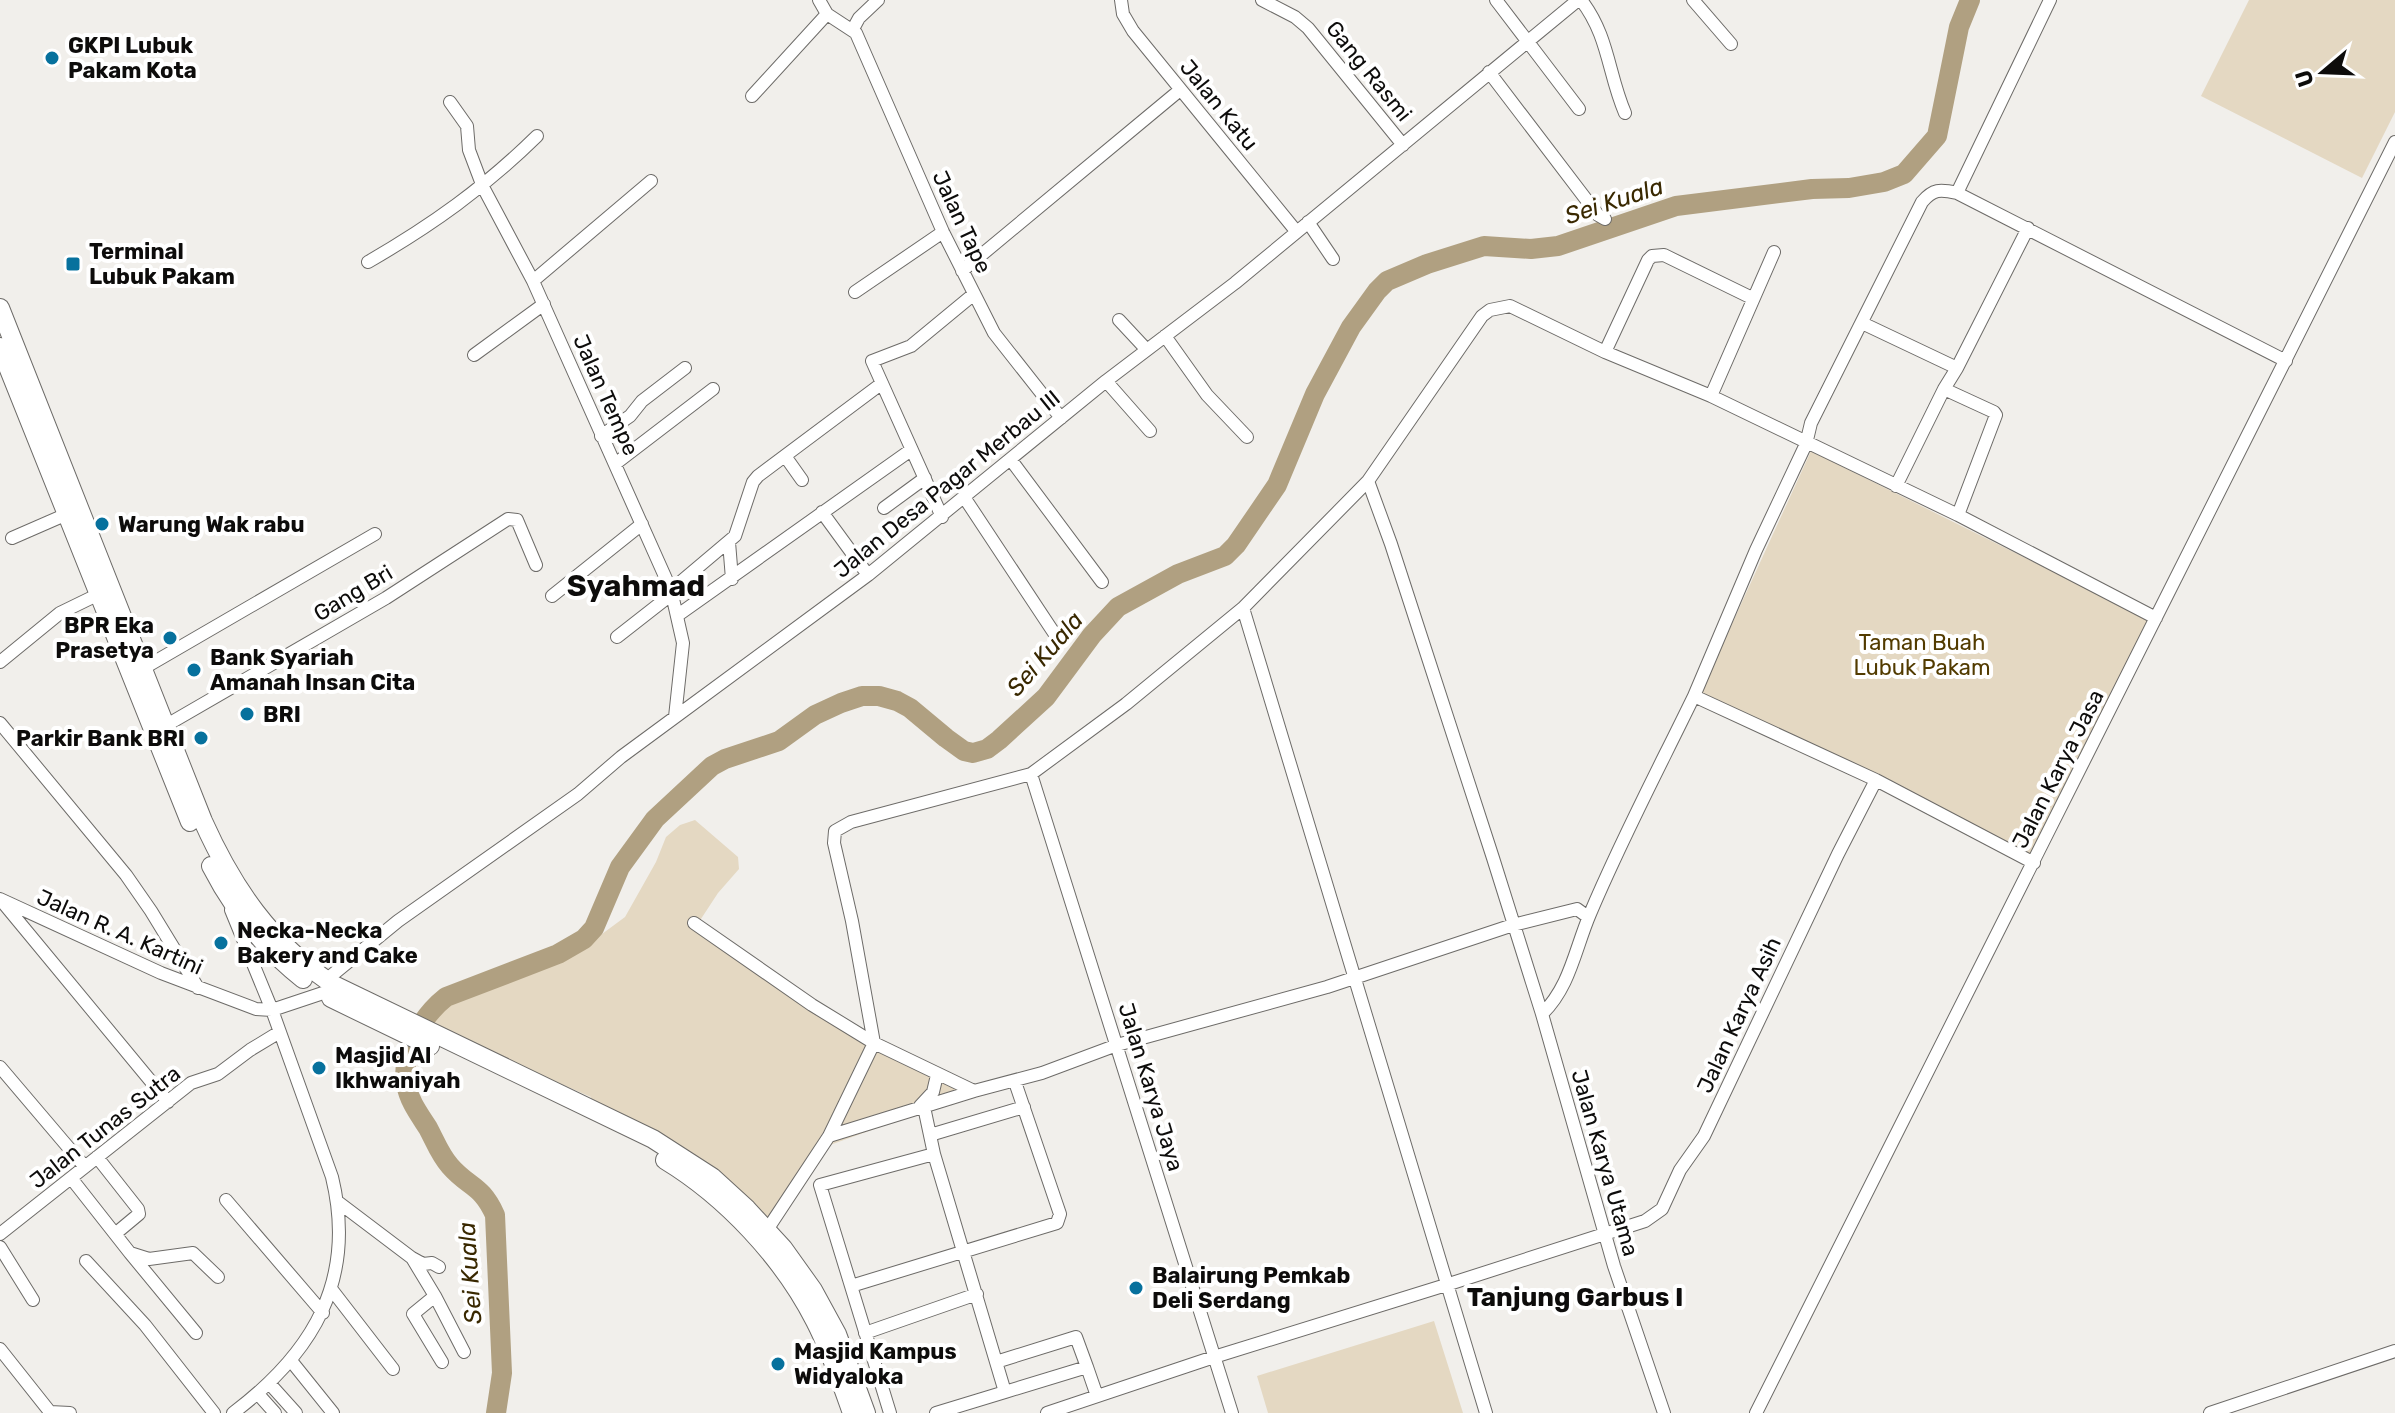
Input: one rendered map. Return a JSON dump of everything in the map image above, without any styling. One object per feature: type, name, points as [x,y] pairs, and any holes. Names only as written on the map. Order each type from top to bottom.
[{"type":"highway","points":[[0,308],[22,386],[67,514],[192,826],[224,892],[245,921],[282,962],[324,986],[368,1010],[678,1154],[712,1177],[767,1230],[798,1267],[827,1313],[866,1413]]},
{"type":"highway","points":[[0,347],[22,386],[144,668],[165,726],[227,872],[258,916],[324,986]]},
{"type":"highway","points":[[442,1045],[648,1150],[702,1186],[764,1247],[803,1300],[824,1341],[852,1413]]},
{"type":"street","points":[[819,0],[827,14],[847,26],[878,0]]},
{"type":"street","name":"Jalan Katu","points":[[1121,0],[1123,14],[1133,31],[1296,231]]},
{"type":"street","name":"Gang Rasmi","points":[[1262,0],[1295,17],[1308,28],[1403,145]]},
{"type":"street","points":[[1496,0],[1579,109]]},
{"type":"street","points":[[1580,0],[1594,18],[1611,61],[1625,113]]},
{"type":"street","name":"Jalan Desa Pagar Merbau III","points":[[324,986],[398,921],[578,794],[942,517],[1146,349],[1235,283],[1527,40],[1580,0]]},
{"type":"street","points":[[1693,0],[1731,44]]},
{"type":"street","points":[[1957,193],[2050,0]]},
{"type":"street","points":[[752,96],[827,14]]},
{"type":"street","name":"Jalan Tape","points":[[847,26],[994,333],[1061,418]]},
{"type":"street","points":[[1489,72],[1598,215],[1605,219]]},
{"type":"street","points":[[962,271],[1180,90]]},
{"type":"street","name":"Jalan Tempe","points":[[450,102],[470,131],[469,150],[483,187],[544,304],[671,592],[683,643],[678,715]]},
{"type":"street","points":[[368,262],[415,236],[483,187],[537,136]]},
{"type":"street","name":"Jalan Karya Jasa","points":[[1756,1413],[2395,142]]},
{"type":"street","points":[[533,281],[651,181]]},
{"type":"street","points":[[1542,1014],[1556,1001],[1575,959],[1588,917],[1694,696],[1756,550],[1806,444],[1811,423],[1922,202],[1930,193],[1939,189],[1957,193],[2286,361]]},
{"type":"street","points":[[1308,222],[1333,259]]},
{"type":"street","points":[[1896,486],[2028,228]]},
{"type":"street","points":[[855,292],[943,232]]},
{"type":"street","points":[[1711,396],[1774,252]]},
{"type":"street","points":[[1605,352],[1652,256],[1664,255],[1752,298]]},
{"type":"street","points":[[942,517],[872,363],[873,359],[911,346],[974,294]]},
{"type":"street","points":[[474,355],[544,304]]},
{"type":"street","points":[[767,1230],[829,1136],[874,1043],[834,843],[835,831],[851,822],[1031,774],[1126,704],[1243,608],[1368,481],[1482,316],[1490,310],[1510,306],[1605,352],[1711,396],[1958,515],[2156,618]]},
{"type":"street","points":[[1119,320],[1146,349]]},
{"type":"street","points":[[1862,323],[1957,368]]},
{"type":"street","points":[[1165,336],[1207,395],[1247,437]]},
{"type":"street","points":[[601,436],[630,416],[642,401],[685,368]]},
{"type":"street","points":[[1106,381],[1150,431]]},
{"type":"street","points":[[617,637],[729,542],[737,532],[753,482],[881,384]]},
{"type":"street","points":[[615,464],[713,389]]},
{"type":"street","points":[[1944,389],[1996,415],[1958,515]]},
{"type":"street","points":[[678,615],[911,450]]},
{"type":"street","points":[[785,456],[802,480]]},
{"type":"street","points":[[1011,460],[1102,582]]},
{"type":"street","points":[[884,508],[925,478]]},
{"type":"street","name":"Jalan Karya Utama","points":[[1368,481],[1401,574],[1542,1014],[1605,1233],[1664,1413]]},
{"type":"street","points":[[964,497],[1058,639]]},
{"type":"street","points":[[822,512],[868,575]]},
{"type":"street","points":[[12,538],[67,514]]},
{"type":"street","name":"Gang Bri","points":[[165,726],[383,600],[508,519],[517,520],[536,565]]},
{"type":"street","points":[[552,596],[642,524]]},
{"type":"street","points":[[144,668],[375,534]]},
{"type":"street","points":[[724,583],[729,542]]},
{"type":"street","points":[[0,662],[60,613],[99,594]]},
{"type":"street","points":[[1243,608],[1486,1413]]},
{"type":"street","points":[[1694,696],[1876,780],[2034,863]]},
{"type":"street","points":[[0,723],[126,875],[198,988]]},
{"type":"street","name":"Jalan Karya Jaya","points":[[1031,774],[1232,1413]]},
{"type":"street","name":"Jalan Karya Asih","points":[[1047,1413],[1645,1221],[1662,1209],[1680,1170],[1704,1136],[1876,780]]},
{"type":"street","points":[[224,892],[272,1010],[338,1202],[332,1290],[323,1313],[292,1362],[233,1413]]},
{"type":"street","points":[[1,901],[168,1102]]},
{"type":"street","name":"Jalan R. A. Kartini","points":[[1,901],[198,988],[256,1009],[272,1010]]},
{"type":"street","points":[[829,1136],[974,1091],[1015,1082],[1117,1045],[1354,979],[1513,925],[1577,909],[1588,917]]},
{"type":"street","points":[[694,923],[812,1005],[874,1043],[974,1091]]},
{"type":"street","points":[[272,1010],[324,986]]},
{"type":"street","name":"Jalan Tunas Sutra","points":[[0,1234],[191,1083],[218,1074],[278,1033]]},
{"type":"street","points":[[0,1067],[85,1167]]},
{"type":"street","points":[[919,1109],[933,1092],[937,1075]]},
{"type":"street","points":[[851,1286],[1057,1223],[1060,1219],[1015,1082]]},
{"type":"street","points":[[930,1135],[1024,1107]]},
{"type":"street","points":[[919,1109],[930,1135],[1005,1392]]},
{"type":"street","points":[[820,1185],[934,1154]]},
{"type":"street","points":[[97,1157],[138,1209],[139,1214],[115,1234]]},
{"type":"street","points":[[809,1168],[820,1185],[890,1413]]},
{"type":"street","points":[[71,1178],[196,1333]]},
{"type":"street","points":[[226,1200],[323,1313]]},
{"type":"street","points":[[338,1202],[412,1258],[439,1267]]},
{"type":"street","points":[[0,1247],[33,1300]]},
{"type":"street","points":[[130,1253],[149,1259],[193,1253],[218,1277]]},
{"type":"street","points":[[412,1258],[464,1352]]},
{"type":"street","points":[[86,1261],[145,1325],[214,1413]]},
{"type":"street","points":[[332,1290],[393,1369]]},
{"type":"street","points":[[865,1333],[977,1294]]},
{"type":"street","points":[[435,1296],[413,1314],[442,1362]]},
{"type":"street","points":[[996,1362],[1076,1337],[1097,1396]]},
{"type":"street","points":[[0,1349],[48,1410],[70,1413]]},
{"type":"street","points":[[2210,1413],[2393,1352],[2395,1368]]},
{"type":"street","points":[[292,1362],[333,1413]]},
{"type":"street","points":[[936,1413],[1087,1367]]},
{"type":"street","points":[[269,1383],[296,1413]]},
{"type":"street","points":[[258,1394],[275,1413]]},
{"type":"green space","points":[[2249,0],[2395,0],[2395,112],[2362,178],[2201,96]]},
{"type":"green space","name":"Taman Buah Lubuk Pakam","points":[[1811,451],[2150,620],[2032,857],[1700,694]]},
{"type":"green space","points":[[695,820],[738,857],[739,869],[718,893],[695,928],[869,1043],[972,1094],[816,1150],[766,1224],[589,1104],[591,1097],[443,1033],[432,1023],[447,1005],[544,964],[602,934],[625,917],[656,862],[666,837],[680,825]]},
{"type":"green space","points":[[1434,1321],[1463,1413],[1268,1413],[1257,1376]]},
{"type":"waterway","name":"Sei Kuala","points":[[496,1413],[502,1373],[495,1215],[485,1197],[443,1157],[412,1102],[406,1084],[410,1047],[421,1024],[437,1005],[446,997],[558,954],[584,939],[594,928],[620,867],[655,819],[712,766],[779,741],[815,715],[862,696],[879,696],[910,708],[964,751],[973,753],[987,749],[999,740],[1046,697],[1092,635],[1118,607],[1178,574],[1225,556],[1236,545],[1277,485],[1315,394],[1351,327],[1387,281],[1427,264],[1484,246],[1531,249],[1558,246],[1676,206],[1812,189],[1849,188],[1884,182],[1904,174],[1937,136],[1959,27],[1970,0]]},
{"type":"place","name":"GKPI Lubuk Pakam Kota","points":[[52,58]]},
{"type":"place","name":"Terminal Lubuk Pakam","points":[[73,264]]},
{"type":"place","name":"Warung Wak rabu","points":[[102,524]]},
{"type":"place","name":"BPR Eka Prasetya","points":[[170,638]]},
{"type":"place","name":"Bank Syariah Amanah Insan Cita","points":[[194,670]]},
{"type":"place","name":"BRI","points":[[247,714]]},
{"type":"place","name":"Parkir Bank BRI","points":[[201,738]]},
{"type":"place","name":"Necka-Necka Bakery and Cake","points":[[221,943]]},
{"type":"place","name":"Masjid Al Ikhwaniyah","points":[[319,1068]]},
{"type":"place","name":"Balairung Pemkab Deli Serdang","points":[[1136,1288]]},
{"type":"place","name":"Masjid Kampus Widyaloka","points":[[778,1364]]},
{"type":"district","name":"Syahmad","points":[[636,586]]},
{"type":"district","name":"Tanjung Garbus I","points":[[1575,1297]]}]
